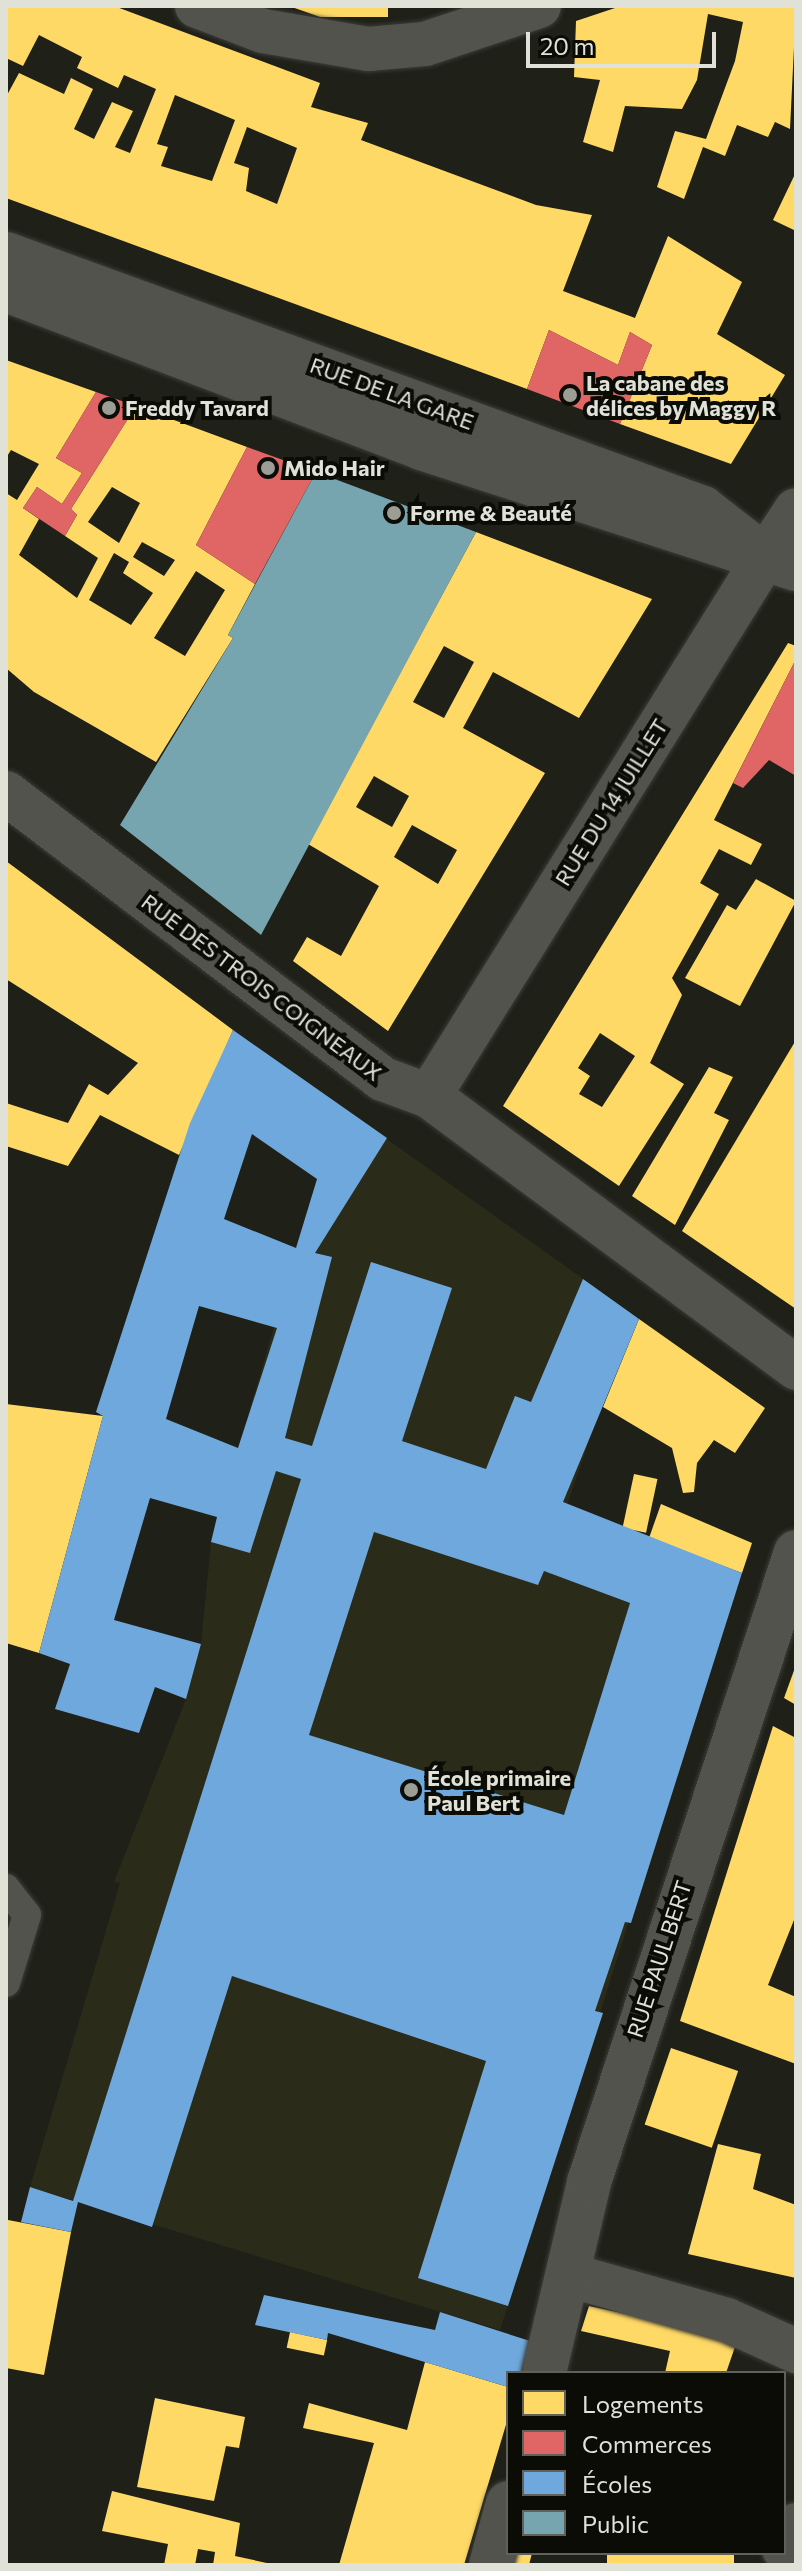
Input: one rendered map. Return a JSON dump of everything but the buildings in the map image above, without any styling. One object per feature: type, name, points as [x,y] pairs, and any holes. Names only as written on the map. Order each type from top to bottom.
[{"type":"street","points":[[197,6],[263,31],[368,49],[425,44],[539,6]]},
{"type":"street","name":"RUE DE LA GARE","points":[[6,254],[703,508],[780,563]]},
{"type":"street","name":"RUE DE LA GARE","points":[[6,290],[421,448],[688,540],[780,563]]},
{"type":"street","name":"RUE DU 14 JUILLET","points":[[429,1096],[780,563],[796,510]]},
{"type":"street","name":"RUE DES TROIS COIGNEAUX","points":[[6,793],[383,1079],[429,1096],[796,1368]]},
{"type":"street","name":"RUE PAUL BERT","points":[[545,2371],[598,2152],[796,1552]]},
{"type":"street","points":[[569,2275],[727,2320],[796,2351]]},
{"type":"street","points":[[491,2565],[506,2510]]},
{"type":"street","points":[[786,2545],[796,2525]]},
{"type":"lane","points":[[6,1888],[27,1915],[6,1983]]},
{"type":"shaded area","name":"École primaire Paul Bert","points":[[339,1105],[603,1293],[553,1410],[594,1427],[544,1571],[719,1636],[500,2330],[30,2187],[120,1883],[114,1882],[186,1699],[201,1644],[211,1542]]},
{"type":"place","name":"La cabane des délices by Maggy R","points":[[570,395]]},
{"type":"place","name":"Freddy Tavard","points":[[109,408]]},
{"type":"place","name":"Mido Hair","points":[[268,468]]},
{"type":"place","name":"Forme & Beauté","points":[[394,513]]},
{"type":"place","name":"École primaire Paul Bert","points":[[411,1790]]}]
